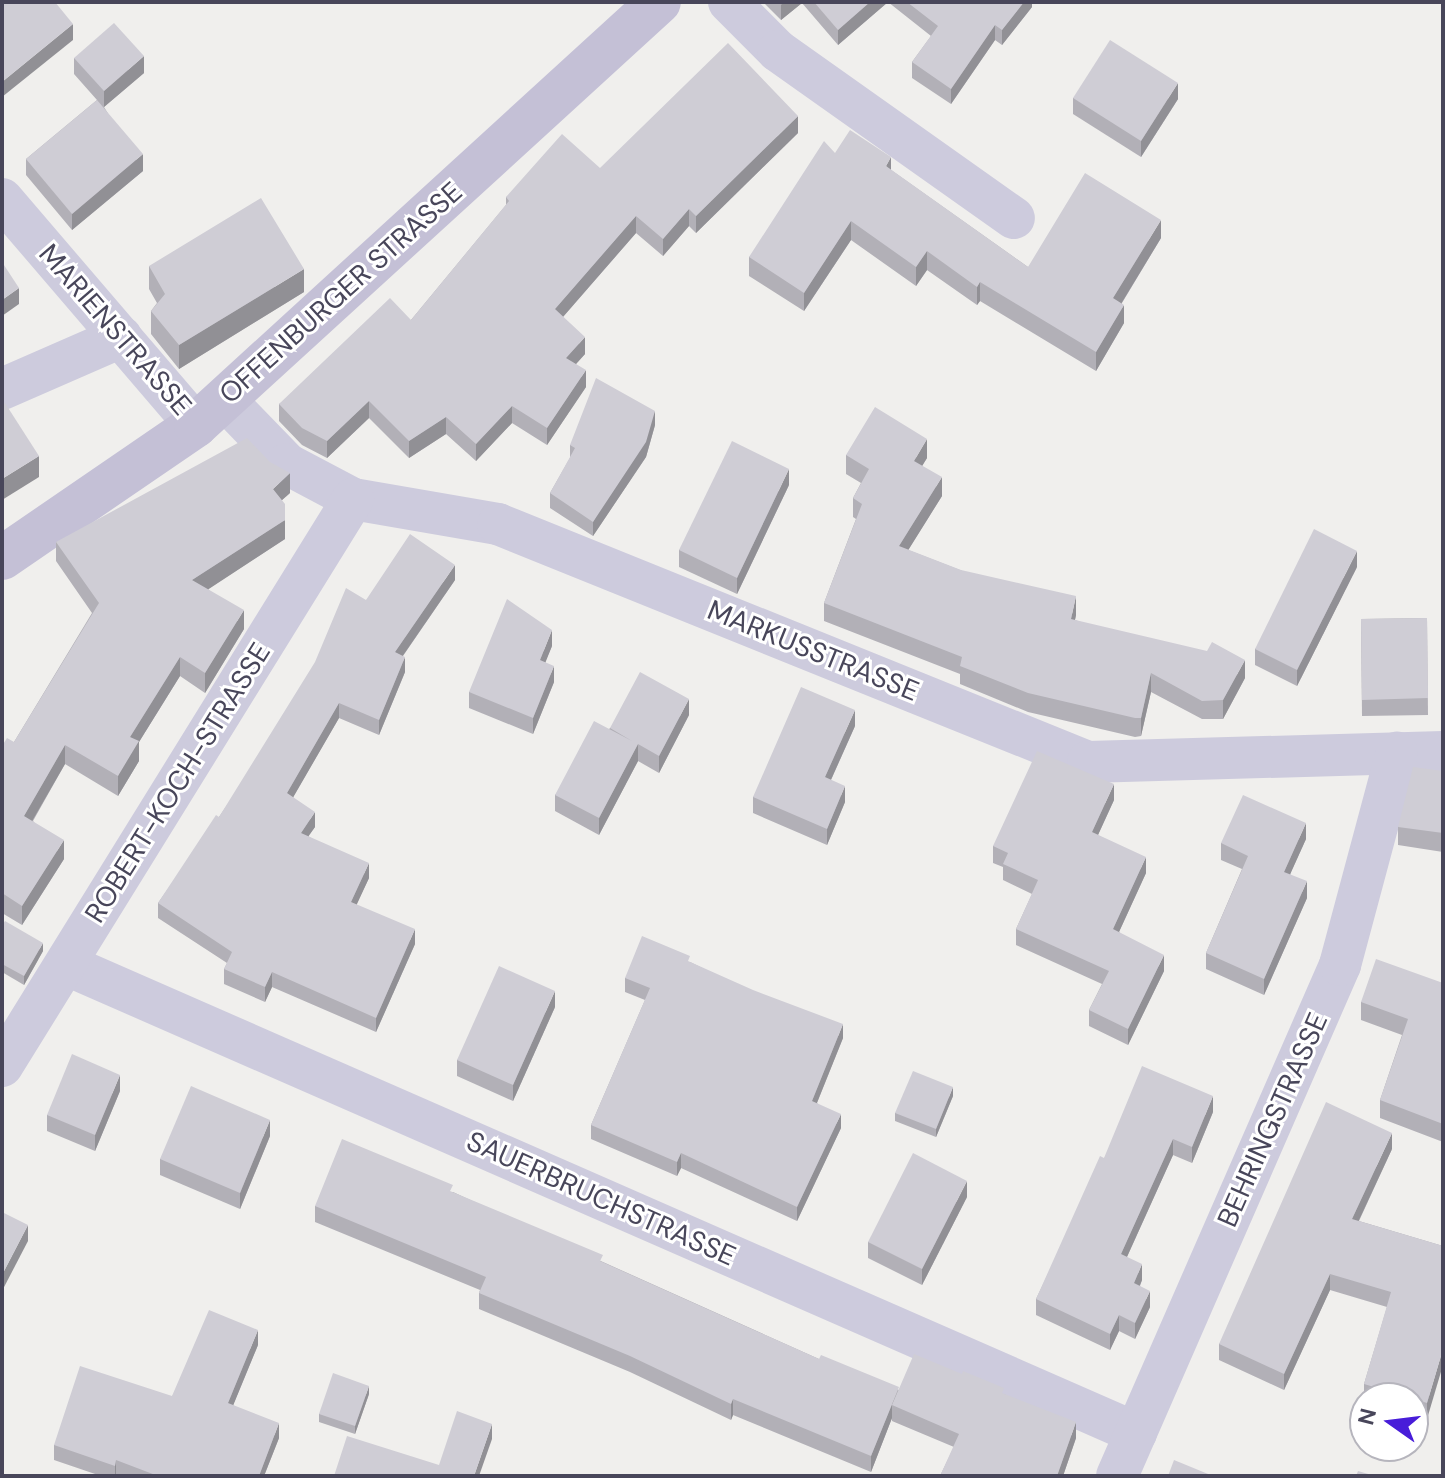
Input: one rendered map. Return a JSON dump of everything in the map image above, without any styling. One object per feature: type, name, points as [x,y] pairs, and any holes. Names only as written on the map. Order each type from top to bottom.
[{"type":"street","name":"OFFENBURGER STRASSE","points":[[2,558],[210,413],[659,2]]},
{"type":"street","points":[[729,2],[778,51],[1014,218]]},
{"type":"street","name":"MARIENSTRASSE","points":[[2,199],[121,337],[210,413]]},
{"type":"street","points":[[2,389],[121,337]]},
{"type":"street","name":"MARKUSSTRASSE","points":[[210,413],[287,464],[353,499],[498,524],[1088,762],[1443,752]]},
{"type":"street","name":"ROBERT-KOCH-STRASSE","points":[[2,1066],[353,499]]},
{"type":"street","name":"BEHRINGSTRASSE","points":[[1117,1476],[1340,965],[1397,753]]},
{"type":"street","name":"SAUERBRUCHSTRASSE","points":[[67,965],[1136,1433]]},
{"type":"building","points":[[2,2],[55,2],[73,24],[2,82]]},
{"type":"building","points":[[814,2],[870,2],[838,30]]},
{"type":"building","points":[[907,2],[1024,2],[1002,30],[995,25],[951,89],[912,62],[938,26]]},
{"type":"building","points":[[114,23],[144,56],[104,91],[74,58]]},
{"type":"building","points":[[1110,40],[1178,83],[1141,141],[1073,98]]},
{"type":"building","points":[[728,43],[798,116],[696,216],[689,209],[663,239],[636,216],[555,309],[585,337],[566,358],[586,370],[547,428],[512,406],[476,444],[446,417],[409,441],[369,401],[327,441],[302,428],[279,404],[390,298],[411,320],[509,201],[506,197],[562,134],[600,168]]},
{"type":"building","points":[[97,100],[143,154],[72,214],[26,159]]},
{"type":"building","points":[[850,130],[891,157],[886,166],[1028,267],[1085,173],[1161,220],[1113,298],[1124,305],[1096,352],[980,282],[977,287],[927,251],[916,267],[851,221],[804,293],[749,257],[824,141],[835,153]]},
{"type":"building","points":[[261,198],[304,269],[179,345],[151,311],[165,294],[149,266]]},
{"type":"building","points":[[2,262],[19,288],[2,300]]},
{"type":"building","points":[[596,378],[655,411],[646,442],[593,522],[550,493],[575,448],[570,445]]},
{"type":"building","points":[[5,403],[39,456],[2,479],[2,405]]},
{"type":"building","points":[[875,407],[927,439],[914,461],[942,477],[899,546],[961,570],[1076,596],[1071,619],[1207,651],[1212,642],[1245,660],[1223,700],[1202,701],[1151,673],[1141,718],[1028,693],[960,666],[962,657],[824,603],[862,504],[853,498],[869,469],[846,455]]},
{"type":"building","points":[[247,438],[270,462],[290,473],[273,489],[285,504],[285,520],[192,580],[244,610],[205,673],[180,657],[130,737],[139,741],[118,776],[65,745],[24,816],[64,840],[22,906],[2,893],[2,746],[7,738],[14,742],[99,603],[56,542]]},
{"type":"building","points":[[732,441],[789,469],[737,578],[679,550]]},
{"type":"building","points":[[1314,529],[1357,551],[1297,670],[1255,649]]},
{"type":"building","points":[[410,534],[455,565],[395,652],[405,657],[379,720],[339,703],[287,793],[315,812],[301,833],[369,863],[351,902],[415,929],[376,1018],[272,972],[265,987],[224,969],[232,952],[158,903],[216,815],[219,817],[315,662],[346,588],[366,600]]},
{"type":"building","points":[[507,599],[552,630],[540,660],[554,666],[533,718],[469,692]]},
{"type":"building","points":[[1427,618],[1428,698],[1362,700],[1361,619]]},
{"type":"building","points":[[640,672],[689,699],[659,756],[638,744],[599,818],[555,795],[594,721],[632,741],[610,728]]},
{"type":"building","points":[[801,687],[855,710],[825,777],[845,786],[827,829],[753,797]]},
{"type":"building","points":[[1037,751],[1114,784],[1092,832],[1146,857],[1113,929],[1164,955],[1128,1029],[1089,1010],[1109,971],[1016,929],[1038,880],[1003,864],[1008,853],[993,846]]},
{"type":"building","points":[[1413,767],[1443,771],[1443,833],[1398,827]]},
{"type":"building","points":[[1243,795],[1306,823],[1284,872],[1307,881],[1264,979],[1206,953],[1248,856],[1221,843]]},
{"type":"building","points":[[5,921],[43,943],[24,976],[2,964],[2,926]]},
{"type":"building","points":[[642,936],[690,956],[688,961],[753,990],[843,1024],[812,1101],[841,1114],[797,1207],[681,1153],[677,1162],[591,1125],[650,988],[625,978]]},
{"type":"building","points":[[1376,959],[1443,983],[1443,1124],[1380,1100],[1408,1019],[1361,1002]]},
{"type":"building","points":[[499,966],[555,991],[513,1085],[457,1060]]},
{"type":"building","points":[[72,1054],[120,1075],[95,1135],[47,1115]]},
{"type":"building","points":[[1142,1066],[1213,1096],[1192,1147],[1173,1139],[1121,1254],[1142,1264],[1134,1283],[1150,1291],[1135,1323],[1119,1315],[1110,1334],[1036,1299],[1100,1156],[1104,1158]]},
{"type":"building","points":[[913,1071],[953,1087],[936,1129],[895,1113]]},
{"type":"building","points":[[191,1086],[270,1120],[240,1193],[160,1159]]},
{"type":"building","points":[[1326,1102],[1392,1133],[1352,1219],[1443,1246],[1443,1349],[1429,1396],[1429,1382],[1365,1382],[1391,1292],[1330,1274],[1284,1374],[1219,1344]]},
{"type":"building","points":[[342,1139],[453,1185],[450,1191],[603,1255],[600,1261],[819,1359],[821,1355],[899,1387],[871,1456],[733,1399],[731,1404],[630,1356],[479,1293],[486,1277],[315,1206]]},
{"type":"building","points":[[913,1153],[967,1181],[922,1269],[868,1242]]},
{"type":"building","points":[[2,1212],[28,1225],[2,1275]]},
{"type":"building","points":[[209,1310],[258,1330],[228,1403],[279,1423],[259,1476],[158,1476],[116,1460],[115,1466],[54,1445],[80,1366],[172,1396]]},
{"type":"building","points":[[914,1354],[1004,1388],[1002,1393],[1076,1422],[1057,1476],[940,1476],[959,1434],[892,1405]]},
{"type":"building","points":[[333,1373],[369,1386],[355,1426],[319,1414]]},
{"type":"building","points":[[457,1411],[492,1424],[474,1476],[334,1476],[347,1436],[439,1465]]},
{"type":"building","points":[[1174,1460],[1213,1476],[1168,1476]]},
{"type":"building","points":[[1358,1471],[1375,1476],[1356,1476]]}]
